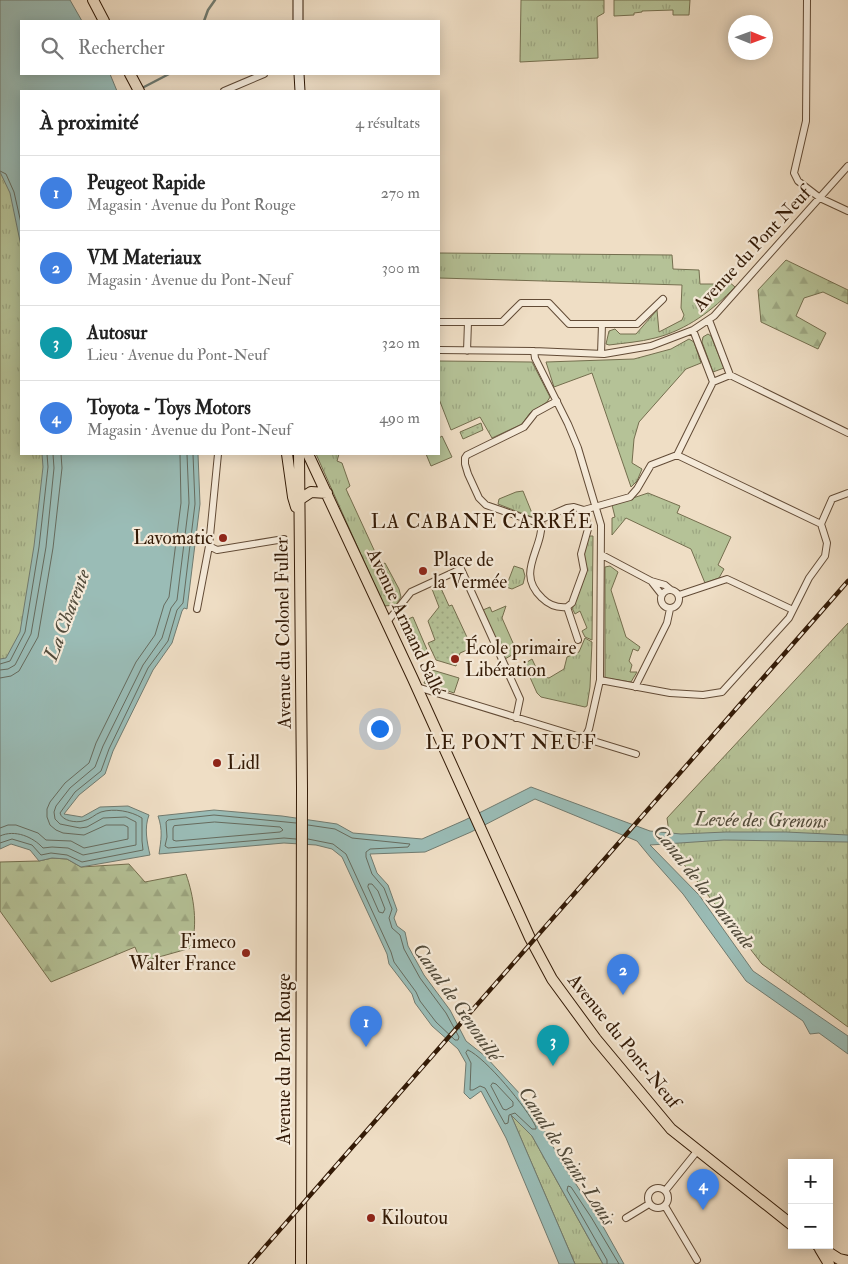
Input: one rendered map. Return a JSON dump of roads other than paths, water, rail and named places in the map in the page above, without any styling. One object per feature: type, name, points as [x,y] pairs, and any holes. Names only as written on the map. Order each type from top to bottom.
[{"type":"main road","points":[[93,0],[103,20]]},
{"type":"main road","points":[[298,0],[298,20]]},
{"type":"main road","points":[[130,75],[138,90]]},
{"type":"main road","points":[[299,75],[300,90]]},
{"type":"main road","points":[[287,455],[292,497],[299,516]]},
{"type":"main road","name":"Avenue du Colonel Fuller","points":[[299,455],[302,854]]},
{"type":"main road","name":"Avenue Armand Sallé","points":[[308,455],[484,835]]},
{"type":"main road","points":[[299,500],[311,492],[327,493]]},
{"type":"main road","name":"Avenue du Pont-Neuf","points":[[484,835],[532,942],[552,979],[596,1039],[671,1128],[788,1222]]},
{"type":"main road","name":"Avenue du Pont Rouge","points":[[301,1264],[302,854]]},
{"type":"main road","points":[[819,1249],[829,1264]]},
{"type":"main road","points":[[823,1249],[848,1261]]},
{"type":"main road","points":[[839,1264],[848,1261]]},
{"type":"street","points":[[807,0],[806,121],[794,173],[798,181],[820,198],[848,211]]},
{"type":"street","points":[[226,90],[262,75]]},
{"type":"street","name":"Avenue du Pont Neuf","points":[[440,350],[600,354],[651,346],[693,330],[714,316],[848,166]]},
{"type":"street","points":[[440,322],[502,322],[521,303],[549,303],[569,324],[637,324],[663,299]]},
{"type":"street","points":[[709,320],[730,375],[848,433]]},
{"type":"street","points":[[467,351],[468,322]]},
{"type":"street","points":[[600,354],[602,324]]},
{"type":"street","points":[[693,330],[713,382]]},
{"type":"street","points":[[534,351],[535,358],[578,448],[601,525],[600,680],[589,728],[584,739]]},
{"type":"street","points":[[557,401],[535,414],[524,427],[467,455],[465,464],[468,474],[479,498],[486,505],[531,521],[541,520],[567,508],[574,507],[584,510],[630,497],[651,465],[677,455],[713,382],[730,375]]},
{"type":"street","points":[[197,609],[209,546],[218,455]]},
{"type":"street","points":[[677,455],[821,524]]},
{"type":"street","points":[[600,680],[670,693],[703,695],[722,692],[789,618],[809,578],[825,556],[827,543],[821,524],[832,499],[848,493]]},
{"type":"street","points":[[541,520],[541,532],[530,566],[530,578],[544,601],[555,606],[567,607],[572,603],[584,570],[581,554],[588,529],[584,510]]},
{"type":"street","points":[[209,546],[217,550],[284,538]]},
{"type":"street","points":[[602,555],[651,581],[665,585],[679,595]]},
{"type":"street","points":[[387,622],[411,592],[461,569],[520,699],[516,718]]},
{"type":"street","points":[[679,595],[727,579],[793,610]]},
{"type":"street","points":[[651,581],[662,595],[662,604],[670,608]]},
{"type":"street","points":[[662,595],[666,591],[671,590]]},
{"type":"street","points":[[670,608],[678,604],[679,595]]},
{"type":"street","points":[[567,607],[578,640]]},
{"type":"street","points":[[636,687],[667,623],[670,608]]},
{"type":"street","points":[[417,687],[636,754]]},
{"type":"street","points":[[649,1204],[658,1209],[665,1206],[668,1201],[666,1191],[698,1150]]},
{"type":"street","points":[[649,1204],[648,1194],[653,1189],[660,1188],[666,1191]]},
{"type":"street","points":[[626,1218],[649,1204]]},
{"type":"street","points":[[665,1206],[697,1260]]},
{"type":"water","points":[[0,0],[70,0],[81,20],[20,20],[20,75],[110,75],[117,90],[20,90],[20,241],[10,193],[0,172]]},
{"type":"water","name":"La Charente","points":[[42,455],[198,455],[200,504],[187,609],[184,608],[182,611],[172,643],[153,670],[113,751],[105,774],[79,795],[64,814],[82,817],[100,807],[128,806],[149,815],[146,830],[150,855],[81,867],[67,859],[52,858],[39,861],[30,850],[11,844],[0,849],[0,659],[6,658],[20,632],[34,546],[43,467]]},
{"type":"water","points":[[531,787],[650,831],[681,834],[786,832],[848,835],[848,842],[724,840],[650,845],[699,895],[753,971],[848,1036],[848,1054],[819,1033],[810,1034],[803,1021],[746,981],[683,894],[637,841],[535,799],[471,832],[425,852],[370,854],[377,873],[388,885],[397,910],[394,918],[397,926],[405,932],[408,946],[424,975],[450,1010],[466,1041],[485,1056],[534,1111],[563,1165],[596,1214],[624,1264],[603,1264],[532,1136],[511,1115],[575,1264],[559,1264],[506,1138],[481,1091],[470,1099],[464,1093],[466,1063],[458,1049],[432,1026],[415,1003],[412,994],[389,964],[387,954],[342,857],[332,849],[316,845],[284,843],[159,854],[161,830],[158,816],[214,810],[282,816],[337,824],[353,833],[422,839]]},
{"type":"waterway","points":[[204,20],[215,0]]},
{"type":"waterway","points":[[144,87],[167,75]]},
{"type":"railway","points":[[250,1264],[848,581]]},
{"type":"place","name":"Lavomatic","points":[[223,538]]},
{"type":"place","name":"Place de la Vermée","points":[[423,571]]},
{"type":"place","name":"École primaire Libération","points":[[455,659]]},
{"type":"place","name":"Lidl","points":[[217,763]]},
{"type":"place","name":"Fimeco Walter France","points":[[246,953]]},
{"type":"place","name":"VM Materiaux","points":[[623,995]]},
{"type":"place","name":"Peugeot Rapide","points":[[366,1047]]},
{"type":"place","name":"Autosur","points":[[553,1066]]},
{"type":"place","name":"Toyota - Toys Motors","points":[[703,1210]]},
{"type":"place","name":"Kiloutou","points":[[371,1218]]},
{"type":"district","name":"LA CABANE CARRÉE","points":[[482,521]]},
{"type":"district","name":"LE PONT NEUF","points":[[511,742]]},
{"type":"water label","name":"Levée des Grenons","points":[[761,820]]},
{"type":"water label","name":"Canal de la Daurade","points":[[704,887]]},
{"type":"water label","name":"Canal de Genouillé","points":[[457,1002]]},
{"type":"water label","name":"Canal de Saint-Louis","points":[[567,1156]]}]
